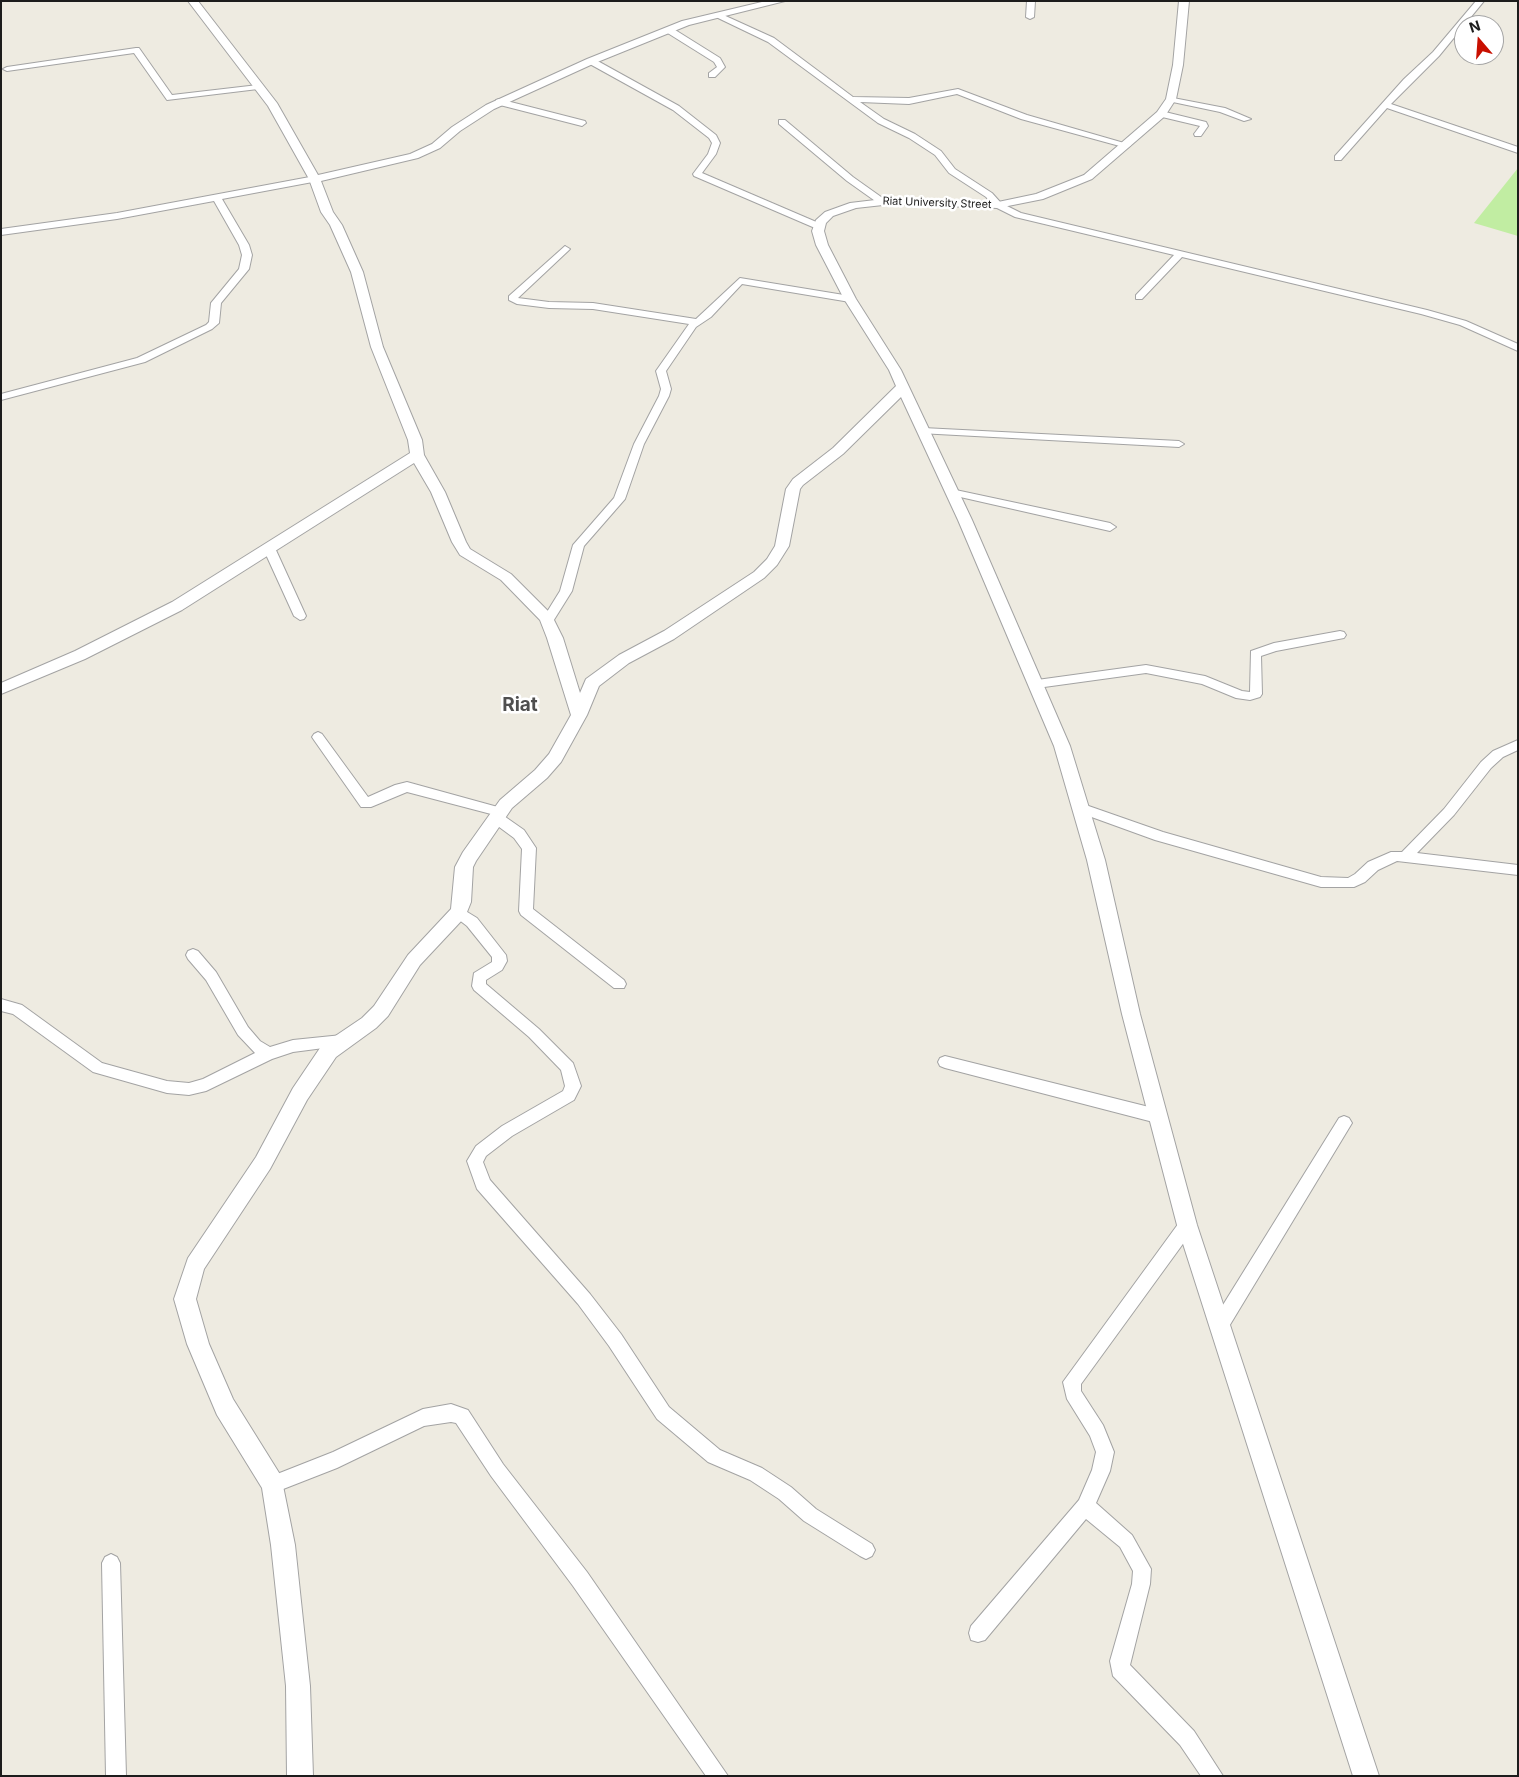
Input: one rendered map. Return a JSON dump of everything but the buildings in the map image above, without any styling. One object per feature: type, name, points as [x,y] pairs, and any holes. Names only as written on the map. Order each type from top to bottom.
[{"type":"street","points":[[193,1],[236,54],[258,87],[273,105],[315,179],[327,212],[336,225],[357,272],[377,347],[416,440],[416,455],[438,492],[450,525],[465,552],[506,577],[527,596],[548,620],[579,715]]},
{"type":"street","points":[[1,232],[218,199],[403,159],[426,152],[446,139],[465,122],[499,102],[591,61],[670,30],[719,15],[780,1]]},
{"type":"street","points":[[1030,17],[1031,1]]},
{"type":"street","name":"Riat University Street","points":[[818,226],[829,214],[841,208],[881,201],[998,205],[1040,197],[1072,185],[1095,172],[1161,114],[1171,99],[1178,64],[1184,1]]},
{"type":"street","points":[[1338,158],[1385,105],[1436,54],[1480,1]]},
{"type":"street","points":[[719,15],[771,40],[881,120],[912,136],[938,153],[952,172],[990,195],[998,205],[1030,218],[1424,312],[1463,324],[1518,348]]},
{"type":"street","points":[[670,30],[718,60],[721,67],[712,75]]},
{"type":"street","points":[[7,69],[136,50],[170,98],[258,87]]},
{"type":"street","points":[[591,61],[676,108],[713,137],[716,143],[712,154],[696,172],[699,175],[818,226],[822,245],[850,299],[903,387],[952,492],[1037,684],[1062,746],[1096,860],[1157,1116],[1187,1225],[1366,1776]]},
{"type":"street","points":[[852,99],[909,101],[958,92],[1024,117],[1127,145]]},
{"type":"street","points":[[1171,99],[1222,110],[1247,118]]},
{"type":"street","points":[[499,102],[582,122]]},
{"type":"street","points":[[1385,105],[1518,150]]},
{"type":"street","points":[[1161,114],[1203,124],[1204,126],[1198,134]]},
{"type":"street","points":[[782,122],[850,179],[881,201]]},
{"type":"street","points":[[1,397],[141,360],[209,327],[214,322],[216,303],[244,270],[247,255],[244,245],[218,199]]},
{"type":"street","points":[[565,249],[512,298],[517,301],[549,305],[593,306],[697,322]]},
{"type":"street","points":[[1139,297],[1179,255]]},
{"type":"street","points":[[548,620],[566,591],[579,545],[619,499],[639,444],[664,396],[666,389],[661,371],[697,322],[708,315],[740,280],[850,299]]},
{"type":"street","points":[[300,1776],[298,1686],[283,1545],[273,1484],[226,1407],[198,1344],[185,1299],[195,1265],[263,1163],[300,1094],[329,1051],[375,1017],[414,960],[460,912],[464,866],[506,804],[541,774],[555,758],[596,679],[624,659],[669,635],[759,575],[772,562],[782,546],[794,489],[798,482],[838,450],[903,387]]},
{"type":"street","points":[[923,431],[1180,444]]},
{"type":"street","points":[[1,689],[146,624],[416,455]]},
{"type":"street","points":[[952,492],[1110,527]]},
{"type":"street","points":[[269,548],[300,616]]},
{"type":"street","points":[[1037,684],[1146,668],[1205,680],[1240,695],[1254,696],[1257,684],[1255,654],[1274,647],[1340,635]]},
{"type":"street","points":[[318,737],[366,804],[400,788],[407,787],[498,815],[519,834],[529,848],[526,912],[619,984]]},
{"type":"street","points":[[1406,856],[1449,812],[1486,765],[1498,754],[1518,745]]},
{"type":"street","points":[[1080,808],[1160,836],[1321,882],[1349,883],[1384,860],[1406,856],[1518,870]]},
{"type":"street","points":[[460,912],[472,922],[499,955],[500,961],[497,966],[479,977],[479,986],[534,1033],[568,1067],[573,1086],[569,1095],[508,1131],[481,1151],[475,1161],[483,1184],[584,1299],[615,1340],[663,1413],[714,1456],[756,1474],[785,1493],[810,1515],[866,1550]]},
{"type":"street","points":[[193,955],[211,976],[243,1031],[255,1045],[268,1054]]},
{"type":"street","points":[[1,1004],[17,1009],[98,1068],[167,1087],[189,1089],[206,1086],[268,1054],[293,1046],[342,1041]]},
{"type":"street","points":[[945,1062],[1157,1116]]},
{"type":"street","points":[[1219,1327],[1344,1124]]},
{"type":"street","points":[[978,1633],[1085,1506],[1101,1472],[1105,1452],[1097,1431],[1073,1393],[1072,1382],[1187,1225]]},
{"type":"street","points":[[273,1484],[338,1459],[423,1418],[451,1413],[462,1416],[497,1470],[580,1579],[718,1776]]},
{"type":"street","points":[[1085,1506],[1126,1542],[1142,1569],[1141,1584],[1120,1661],[1120,1668],[1187,1738],[1213,1776]]},
{"type":"street","points":[[111,1563],[116,1776]]},
{"type":"green space","points":[[1518,168],[1518,236],[1474,223]]},
{"type":"district","name":"Riat","points":[[520,705]]}]
